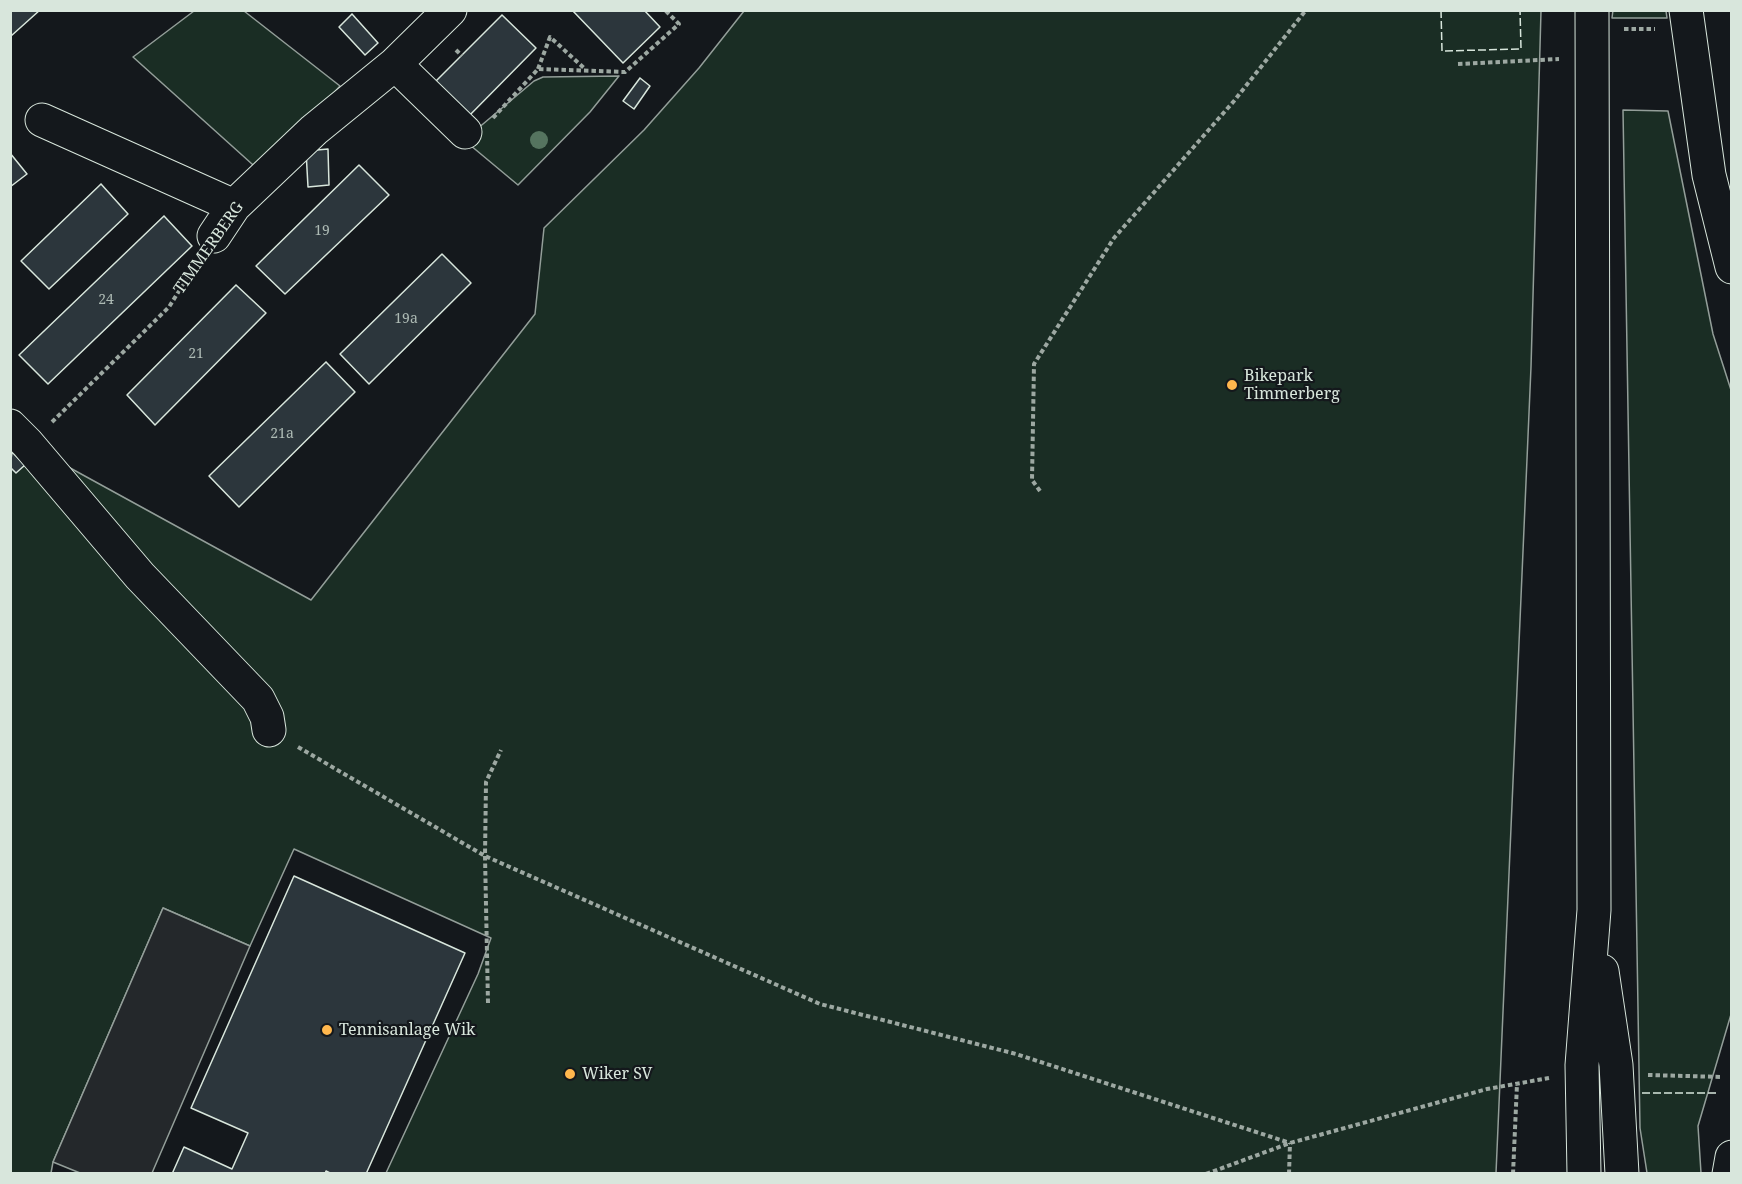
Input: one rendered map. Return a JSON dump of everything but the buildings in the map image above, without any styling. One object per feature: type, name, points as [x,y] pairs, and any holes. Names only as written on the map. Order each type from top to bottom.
[{"type":"main road","name":"TIMMERBERG","points":[[214,236],[234,206],[314,130],[395,63],[435,27],[450,10]]},
{"type":"main road","points":[[1584,1173],[1582,1065],[1593,910],[1592,20]]},
{"type":"main road","points":[[1686,20],[1709,175],[1731,267]]},
{"type":"main road","points":[[395,63],[465,132]]},
{"type":"main road","points":[[42,120],[234,206]]},
{"type":"main road","points":[[19,434],[140,576],[258,699],[267,717],[268,730]]},
{"type":"main road","points":[[1593,910],[1616,1065],[1622,1173]]},
{"type":"main road","points":[[1729,1173],[1731,1157]]},
{"type":"path","points":[[538,69],[625,72],[679,24],[665,10]]},
{"type":"path","points":[[1040,491],[1032,480],[1034,364],[1114,238],[1234,101],[1306,10]]},
{"type":"path","points":[[1592,20],[1686,20]]},
{"type":"path","points":[[465,132],[481,131],[538,69],[550,37],[586,69]]},
{"type":"path","points":[[1458,64],[1566,59]]},
{"type":"path","name":"TIMMERBERG","points":[[19,434],[58,418],[169,307],[214,236]]},
{"type":"path","points":[[268,730],[485,856],[820,1004],[1016,1054],[1290,1143]]},
{"type":"path","points":[[488,1003],[486,782],[501,750]]},
{"type":"path","points":[[1642,1075],[1723,1077]]},
{"type":"path","points":[[1206,1173],[1290,1143],[1487,1089],[1552,1077]]},
{"type":"path","points":[[1513,1173],[1517,1084]]},
{"type":"path","points":[[1289,1173],[1290,1143]]},
{"type":"green space","points":[[1613,10],[1666,11],[1667,18],[1612,18]]},
{"type":"green space","points":[[194,11],[244,11],[340,86],[262,173],[133,57]]},
{"type":"green space","points":[[744,11],[1541,11],[1531,367],[1496,1173],[386,1173],[478,974],[491,938],[294,849],[250,946],[163,908],[53,1162],[51,1173],[11,1173],[10,435],[311,600],[535,314],[544,228],[644,130],[699,68]]},
{"type":"green space","points":[[619,76],[590,112],[518,185],[464,140],[534,81],[543,77]]},
{"type":"green space","points":[[1623,110],[1668,111],[1713,334],[1731,390],[1732,1011],[1698,1126],[1701,1173],[1647,1173],[1640,1128]]},
{"type":"shaded area","points":[[163,908],[250,946],[152,1173],[80,1173],[53,1162]]},
{"type":"fence","points":[[1441,10],[1442,51],[1521,49],[1520,10]]},
{"type":"fence","points":[[1642,1093],[1718,1093]]},
{"type":"place","name":"Bikepark Timmerberg","points":[[1232,385]]},
{"type":"place","name":"Tennisanlage Wik","points":[[327,1030]]},
{"type":"place","name":"Wiker SV","points":[[570,1074]]}]
